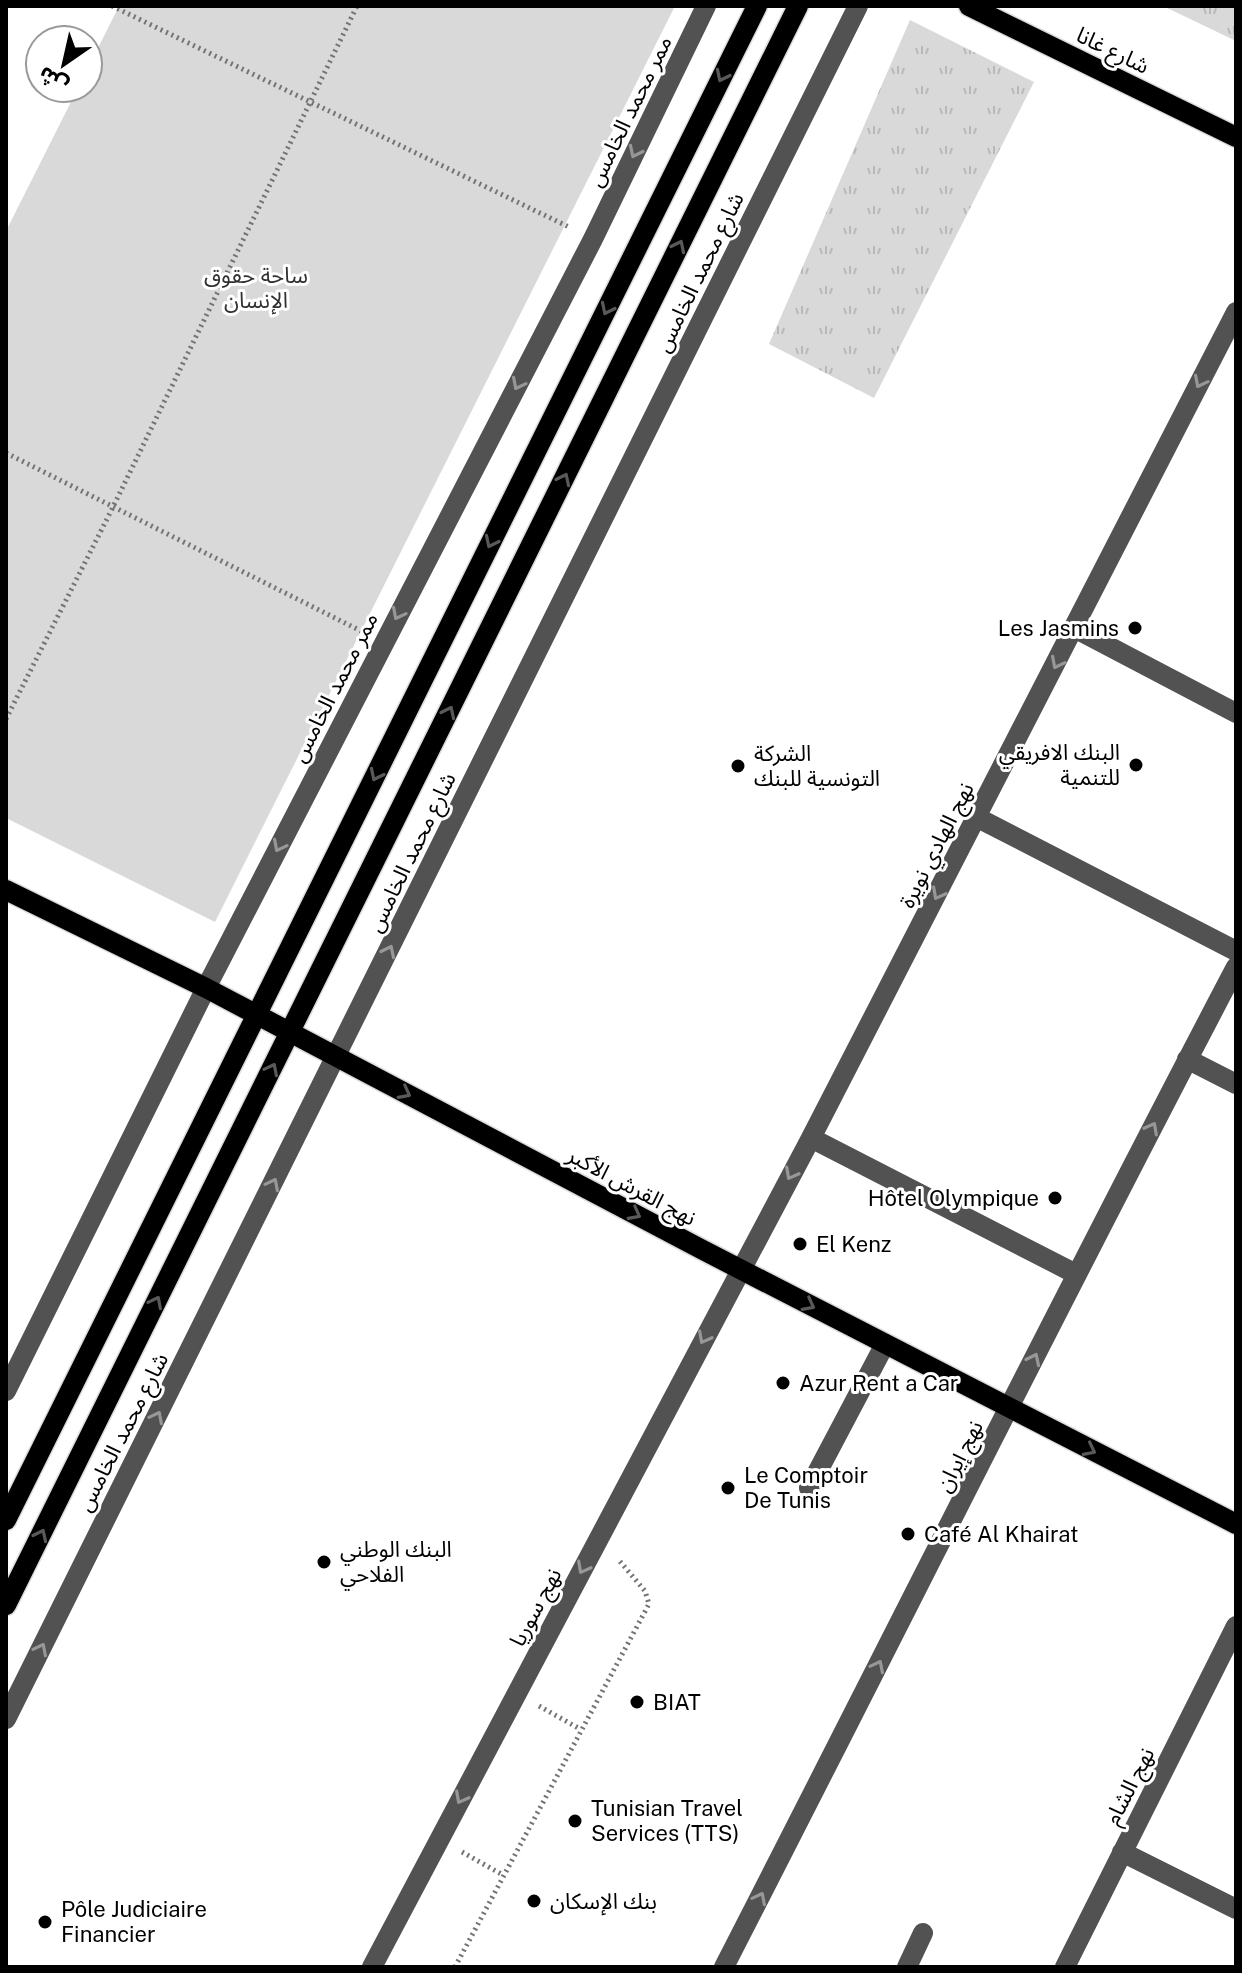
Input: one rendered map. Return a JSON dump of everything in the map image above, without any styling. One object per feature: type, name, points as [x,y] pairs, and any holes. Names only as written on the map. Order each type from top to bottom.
[{"type":"main road","points":[[6,1520],[757,6]]},
{"type":"main road","name":"شارع محمد الخامس","points":[[6,1605],[798,6]]},
{"type":"main road","name":"شارع غانا","points":[[975,7],[1236,137]]},
{"type":"main road","name":"نهج القرش الأكبر","points":[[6,890],[206,988],[740,1269],[1236,1524]]},
{"type":"street","name":"ممر محمد الخامس","points":[[6,1391],[206,988],[593,239],[706,6]]},
{"type":"street","name":"شارع محمد الخامس","points":[[6,1719],[858,6]]},
{"type":"street","name":"نهج الهادي نويرة","points":[[740,1269],[978,818],[1236,312]]},
{"type":"street","points":[[1074,628],[1236,713]]},
{"type":"street","points":[[978,818],[1236,951]]},
{"type":"street","name":"نهج إيران","points":[[724,1967],[1076,1274],[1236,967]]},
{"type":"street","points":[[1187,1059],[1236,1084]]},
{"type":"street","points":[[811,1138],[1076,1274]]},
{"type":"street","name":"نهج سوريا","points":[[372,1967],[740,1269]]},
{"type":"street","points":[[809,1488],[885,1344]]},
{"type":"street","name":"نهج الشام","points":[[1065,1967],[1236,1626]]},
{"type":"street","points":[[1122,1852],[1236,1909]]},
{"type":"street","points":[[907,1967],[923,1933]]},
{"type":"path","points":[[112,6],[593,239]]},
{"type":"path","points":[[6,719],[357,6]]},
{"type":"path","points":[[6,453],[383,643]]},
{"type":"path","points":[[455,1967],[649,1604],[645,1591],[599,1538]]},
{"type":"path","points":[[516,1694],[580,1729]]},
{"type":"path","points":[[440,1839],[503,1875]]},
{"type":"green space","name":"ساحة حقوق الإنسان","points":[[119,6],[675,6],[215,922],[6,818],[6,231],[70,104],[104,104],[104,36]]},
{"type":"green space","points":[[1163,6],[1236,6],[1236,41]]},
{"type":"green space","points":[[910,20],[1034,82],[874,398],[769,344]]},
{"type":"place","name":"Les Jasmins","points":[[1135,628]]},
{"type":"place","name":"البنك الافريقي للتنمية","points":[[1136,765]]},
{"type":"place","name":"الشركة التونسية للبنك","points":[[738,766]]},
{"type":"place","name":"Hôtel Olympique","points":[[1055,1198]]},
{"type":"place","name":"El Kenz","points":[[800,1244]]},
{"type":"place","name":"Azur Rent a Car","points":[[783,1383]]},
{"type":"place","name":"Le Comptoir De Tunis","points":[[728,1488]]},
{"type":"place","name":"Café Al Khairat","points":[[908,1534]]},
{"type":"place","name":"البنك الوطني الفلاحي","points":[[324,1562]]},
{"type":"place","name":"BIAT","points":[[637,1702]]},
{"type":"place","name":"Tunisian Travel Services (TTS)","points":[[575,1821]]},
{"type":"place","name":"بنك الإسكان","points":[[534,1901]]},
{"type":"place","name":"Pôle Judiciaire Financier","points":[[45,1922]]}]
